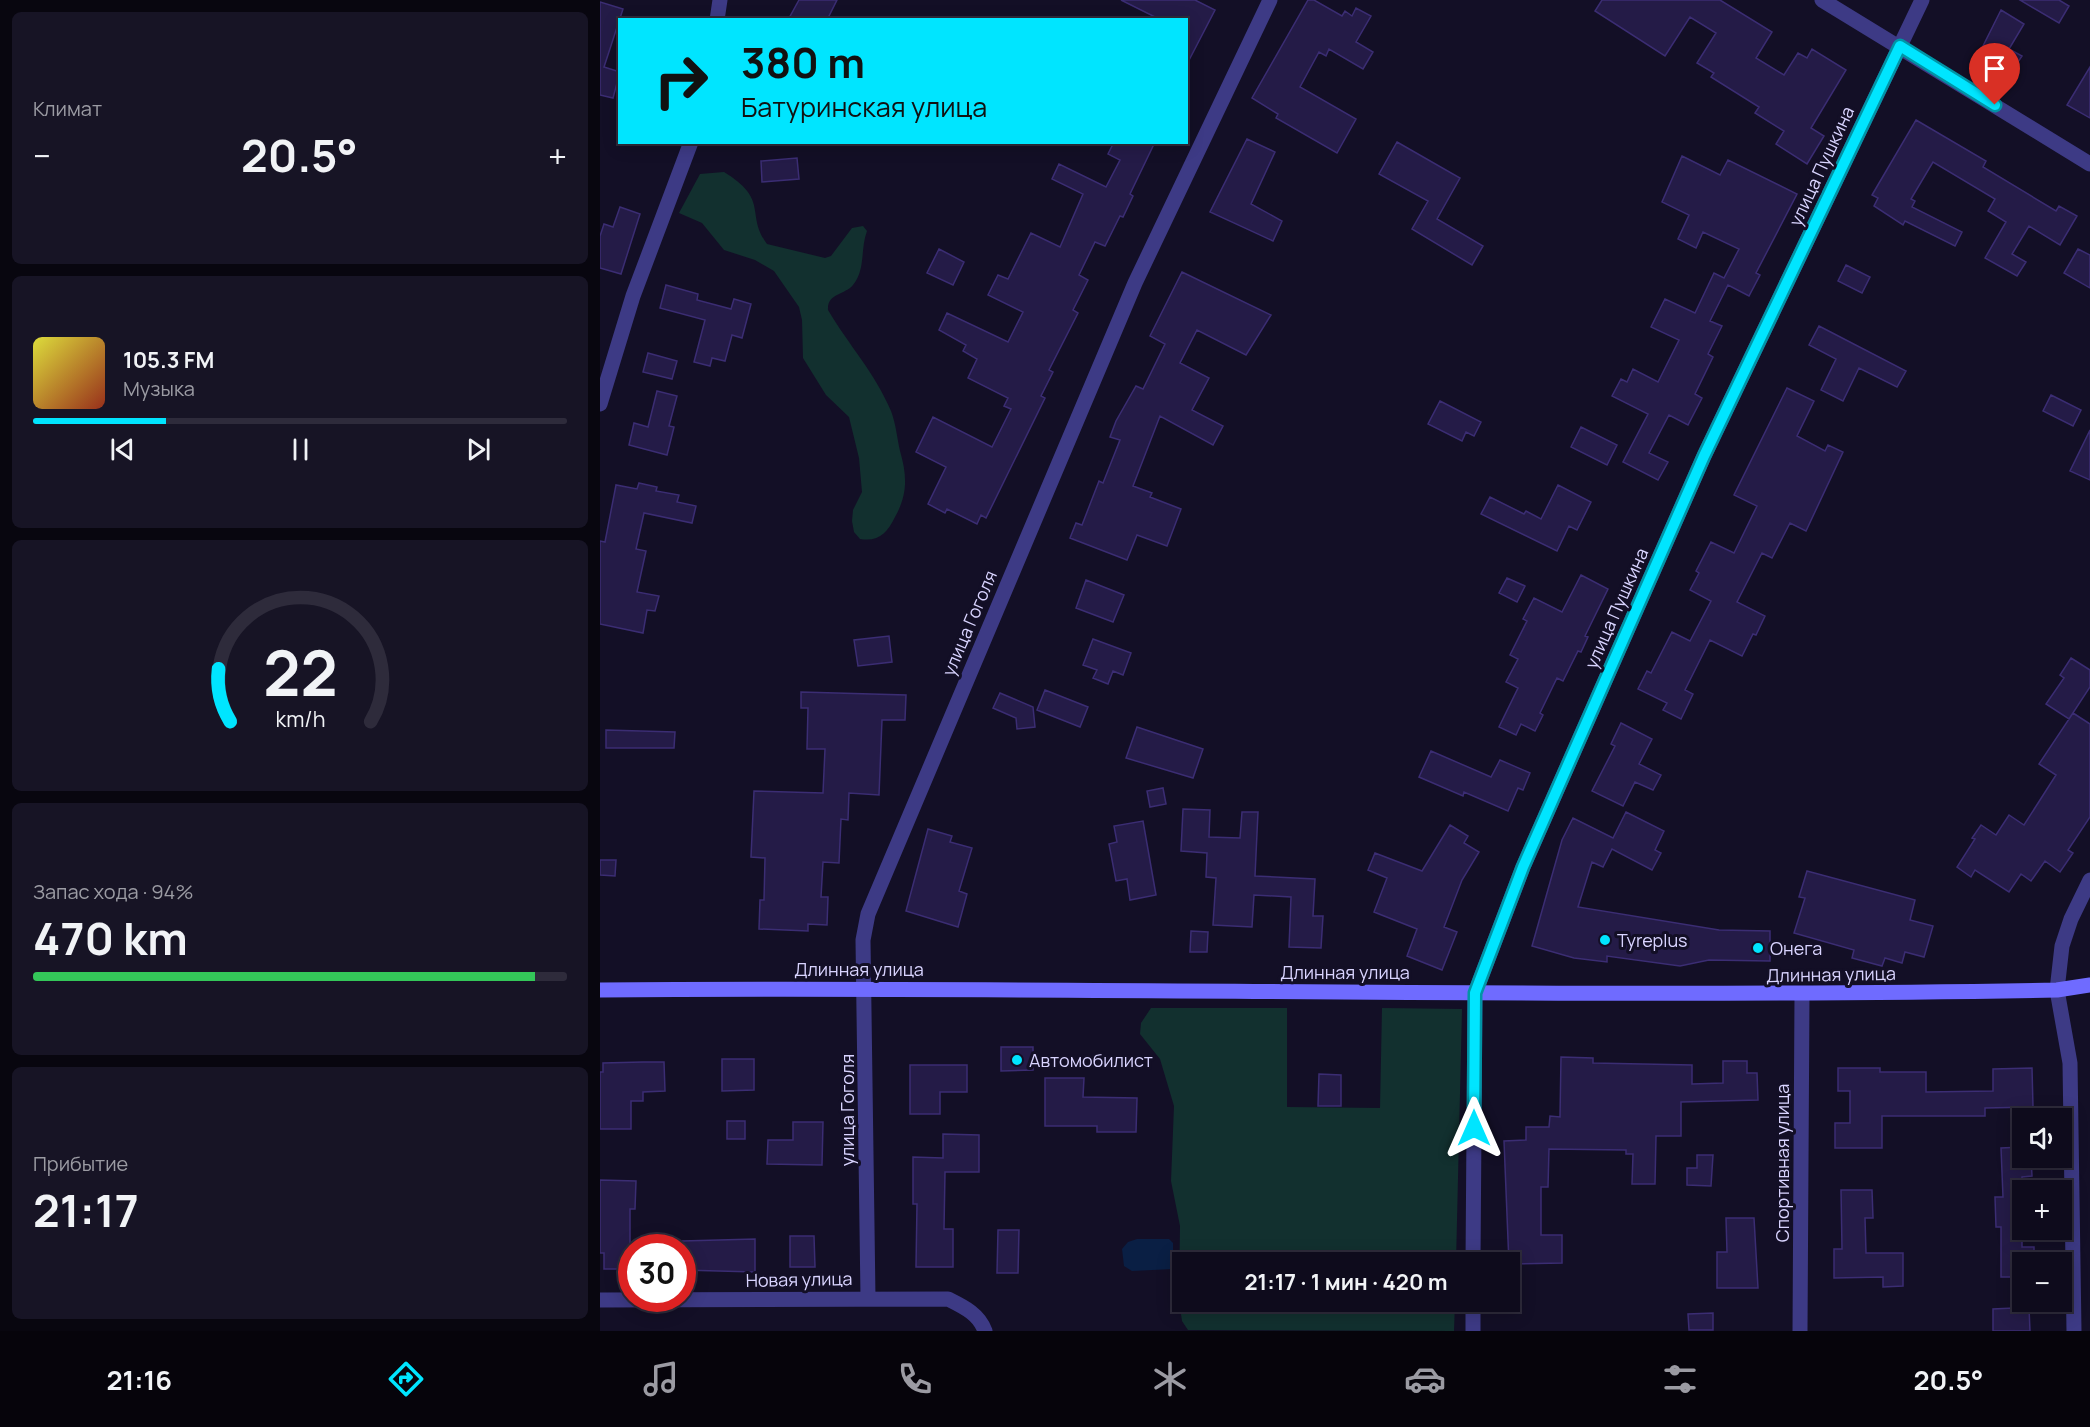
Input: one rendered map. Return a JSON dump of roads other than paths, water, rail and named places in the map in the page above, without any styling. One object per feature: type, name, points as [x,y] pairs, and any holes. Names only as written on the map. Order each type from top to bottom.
[{"type":"street","points":[[717,18],[720,0]]},
{"type":"street","name":"улица Гоголя","points":[[868,1298],[866,987],[863,940],[868,914],[1135,283],[1270,0]]},
{"type":"street","points":[[1822,0],[2090,164]]},
{"type":"street","name":"улица Пушкина","points":[[1473,1252],[1475,993],[1523,867],[1704,456],[1922,0]]},
{"type":"street","points":[[600,404],[633,296],[690,144]]},
{"type":"street","points":[[2074,1331],[2070,1063],[2057,990],[2062,946],[2071,919],[2090,880]]},
{"type":"street","name":"Длинная улица","points":[[600,990],[866,987],[1802,995],[2057,990],[2090,985]]},
{"type":"street","name":"Спортивная улица","points":[[1800,1331],[1802,995]]},
{"type":"street","name":"Новая улица","points":[[600,1300],[948,1299],[967,1308],[982,1324],[985,1331]]},
{"type":"street","points":[[1473,1312],[1473,1331]]},
{"type":"water","points":[[1137,1239],[1169,1239],[1173,1243],[1172,1269],[1132,1271],[1124,1266],[1122,1249],[1128,1242]]},
{"type":"place","name":"Tyreplus","points":[[1605,940]]},
{"type":"place","name":"Онега","points":[[1758,948]]},
{"type":"place","name":"Автомобилист","points":[[1017,1060]]}]
